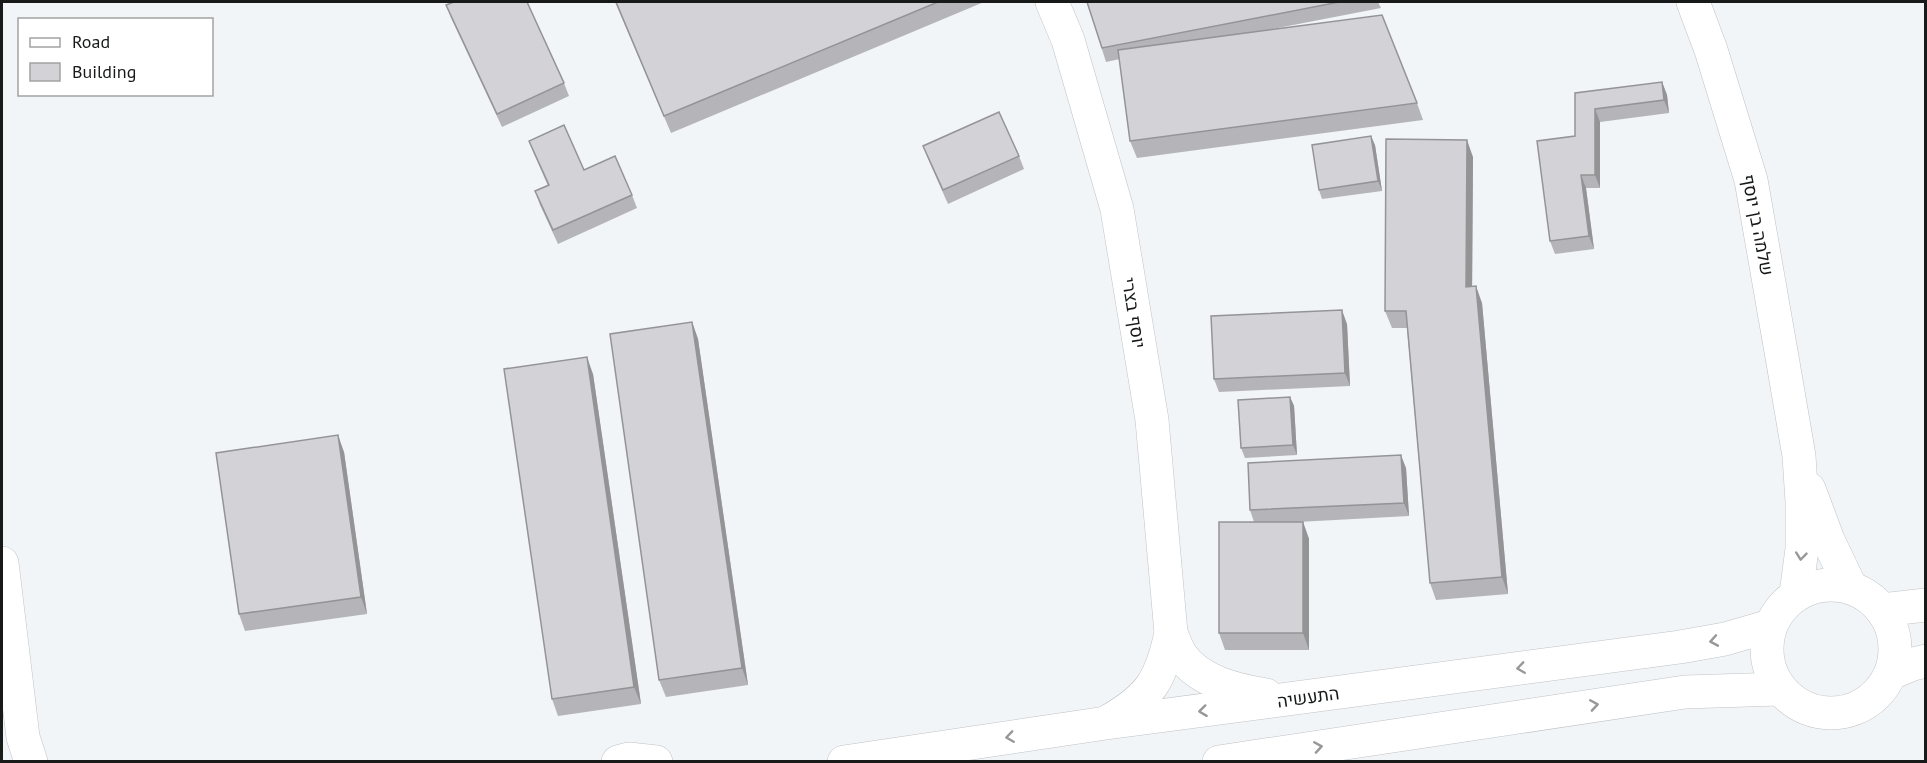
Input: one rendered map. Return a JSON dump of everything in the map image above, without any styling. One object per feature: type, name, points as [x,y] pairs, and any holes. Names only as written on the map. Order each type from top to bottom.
[{"type":"street","name":"יוסף בצרי","points":[[1052,2],[1068,40],[1118,209],[1152,420],[1171,633],[1165,661],[1154,684],[1126,712],[1106,723]]},
{"type":"street","name":"שלמה בן יוסף","points":[[1693,2],[1711,50],[1750,180],[1799,456],[1802,549],[1796,594]]},
{"type":"street","name":"שלמה בן יוסף","points":[[1799,456],[1813,503],[1851,588]]},
{"type":"street","points":[[2,563],[25,754]]},
{"type":"street","points":[[1833,584],[1851,588],[1868,596],[1882,609],[1892,629],[1895,651],[1891,673],[1878,692],[1861,706],[1840,713],[1817,712],[1797,704],[1780,689],[1769,669],[1766,647],[1770,626],[1782,606],[1796,594],[1814,586],[1833,584]]},
{"type":"street","points":[[1882,609],[1926,605]]},
{"type":"street","name":"התעשיה","points":[[844,762],[1106,723],[1293,700],[1680,646],[1725,639],[1770,626]]},
{"type":"street","name":"יוסף בצרי","points":[[1171,633],[1181,656],[1198,671],[1217,683],[1240,691],[1293,700]]},
{"type":"street","points":[[1891,673],[1913,664],[1926,662]]},
{"type":"street","points":[[1219,762],[1685,692],[1780,689]]},
{"type":"street","points":[[618,762],[629,759],[656,762]]},
{"type":"building","points":[[454,2],[527,2],[564,83],[497,114],[446,5]]},
{"type":"building","points":[[616,2],[938,2],[664,116]]},
{"type":"building","points":[[1087,2],[1339,2],[1102,48]]},
{"type":"building","points":[[1382,15],[1417,103],[1130,141],[1118,50]]},
{"type":"building","points":[[1662,82],[1664,100],[1595,109],[1595,175],[1581,175],[1589,236],[1550,241],[1537,141],[1575,136],[1575,93]]},
{"type":"building","points":[[999,112],[1019,156],[943,190],[923,146]]},
{"type":"building","points":[[564,125],[584,170],[615,156],[632,195],[553,230],[535,191],[549,185],[529,141]]},
{"type":"building","points":[[1371,136],[1378,181],[1319,190],[1312,145]]},
{"type":"building","points":[[1386,139],[1467,140],[1466,287],[1476,286],[1502,577],[1430,583],[1406,311],[1385,311]]},
{"type":"building","points":[[1342,310],[1345,373],[1214,379],[1211,316]]},
{"type":"building","points":[[692,322],[742,668],[659,680],[610,334]]},
{"type":"building","points":[[587,357],[634,687],[552,699],[504,369]]},
{"type":"building","points":[[1290,397],[1293,445],[1241,448],[1238,400]]},
{"type":"building","points":[[338,435],[361,597],[239,614],[216,453]]},
{"type":"building","points":[[1401,455],[1404,503],[1250,510],[1248,463]]},
{"type":"building","points":[[1219,522],[1303,522],[1303,633],[1219,633]]}]
